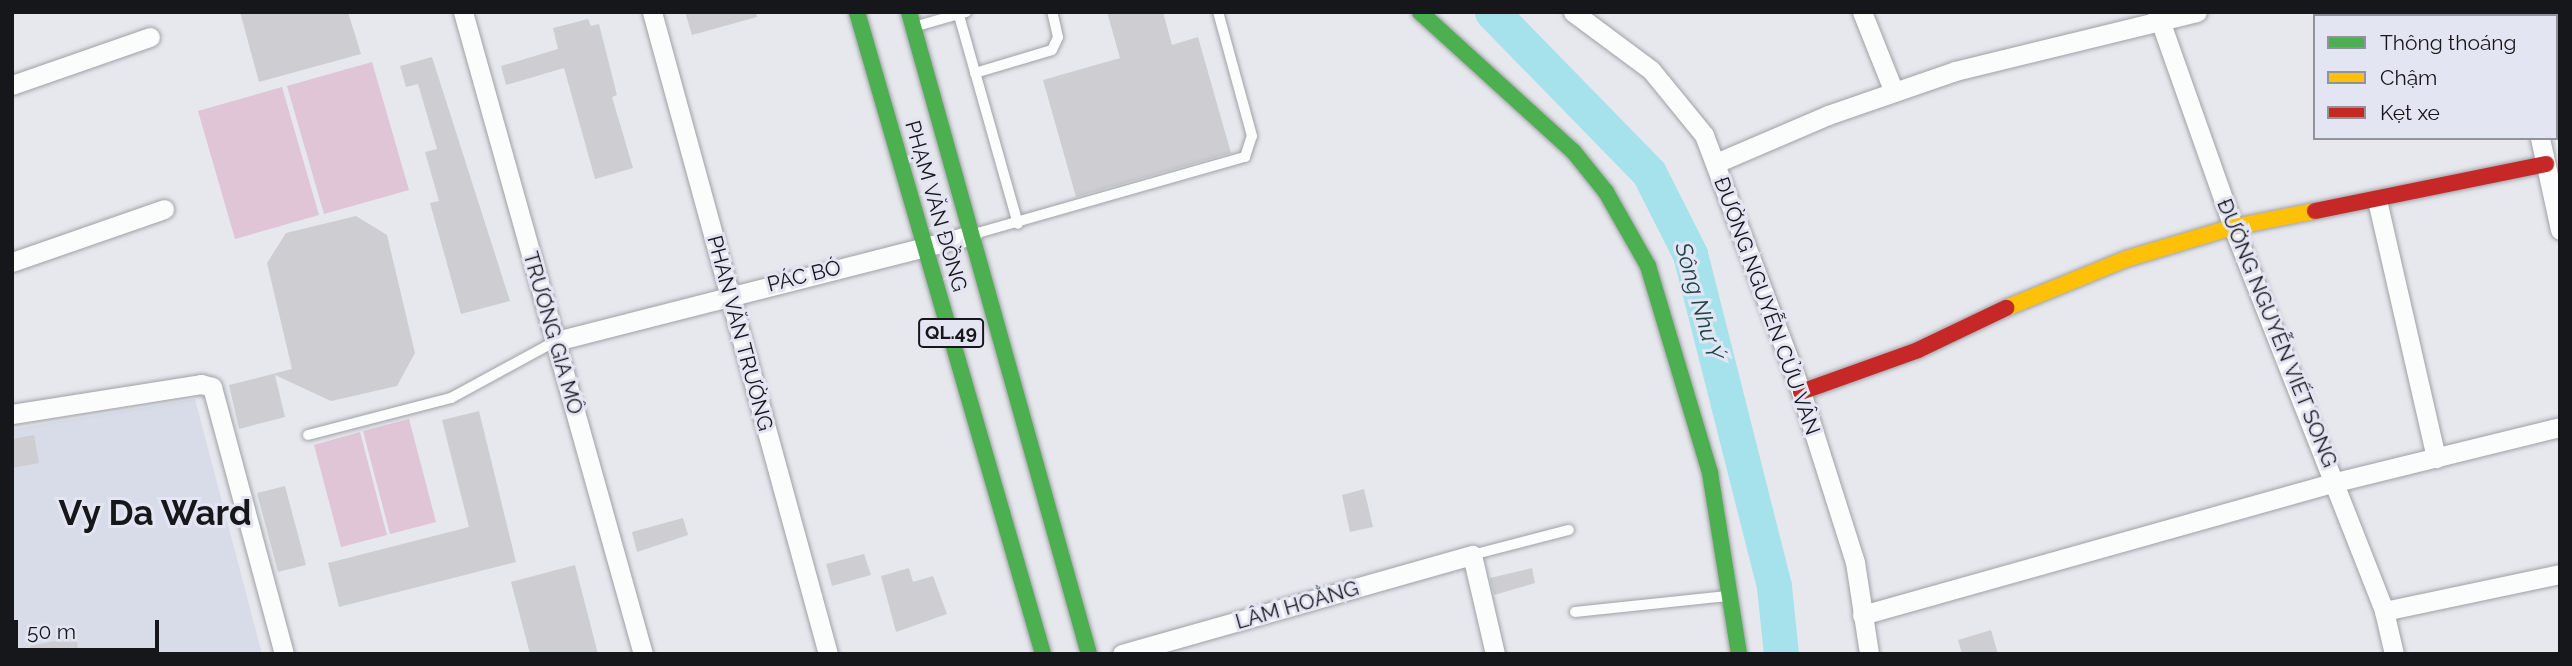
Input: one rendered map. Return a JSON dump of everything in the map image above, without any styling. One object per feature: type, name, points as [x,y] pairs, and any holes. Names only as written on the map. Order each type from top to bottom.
[{"type":"street","name":"TRƯƠNG GIA MÔ","points":[[463,12],[643,654]]},
{"type":"street","name":"PHAN VĂN TRƯỜNG","points":[[652,12],[828,654]]},
{"type":"street","name":"PHẠM VĂN ĐỒNG","points":[[857,12],[1043,654]]},
{"type":"street","points":[[1420,12],[1573,150],[1606,192],[1648,266],[1710,473],[1727,596],[1740,654]]},
{"type":"street","name":"ĐƯỜNG NGUYỄN CỬU VÂN","points":[[1573,12],[1651,70],[1704,135],[1801,392],[1855,562],[1869,654]]},
{"type":"street","points":[[1863,12],[1895,92]]},
{"type":"street","points":[[1716,163],[1955,71],[2158,17],[2197,12]]},
{"type":"street","name":"ĐƯỜNG NGUYỄN VIẾT SONG","points":[[2158,17],[2233,227],[2336,482],[2384,611],[2394,654]]},
{"type":"street","name":"PHẠM VĂN ĐỒNG","points":[[911,20],[1089,654]]},
{"type":"street","points":[[12,85],[150,37]]},
{"type":"street","points":[[2540,140],[2560,230]]},
{"type":"street","points":[[1801,392],[1918,350],[2060,283],[2233,227],[2546,164]]},
{"type":"street","points":[[2377,200],[2436,458]]},
{"type":"street","points":[[12,262],[163,209]]},
{"type":"street","name":"PÁC BÓ","points":[[556,341],[972,235]]},
{"type":"street","points":[[12,414],[201,384],[212,387],[284,654]]},
{"type":"street","points":[[1862,615],[2336,482],[2560,427]]},
{"type":"street","points":[[1472,555],[1495,654]]},
{"type":"street","name":"LÂM HOẰNG","points":[[1122,654],[1472,555]]},
{"type":"street","points":[[2384,611],[2560,575]]},
{"type":"lane","points":[[975,73],[1052,50],[1058,37],[1052,12]]},
{"type":"lane","points":[[972,235],[1245,157],[1252,136],[1217,12]]},
{"type":"lane","points":[[911,20],[961,13],[975,73],[1018,223]]},
{"type":"lane","points":[[308,435],[451,398],[556,341]]},
{"type":"lane","points":[[1472,555],[1569,530]]},
{"type":"lane","points":[[1575,612],[1727,596]]},
{"type":"shaded area","points":[[372,62],[409,190],[324,214],[287,86]]},
{"type":"shaded area","points":[[282,87],[319,215],[235,239],[198,111]]},
{"type":"shaded area","points":[[195,399],[262,654],[12,654],[12,429]]},
{"type":"shaded area","points":[[409,419],[436,522],[390,534],[363,431]]},
{"type":"shaded area","points":[[360,432],[387,535],[341,547],[314,445]]},
{"type":"building","points":[[240,12],[348,12],[361,54],[259,82]]},
{"type":"building","points":[[685,12],[756,12],[757,17],[692,35]]},
{"type":"building","points":[[1107,12],[1163,12],[1172,45],[1198,37],[1231,153],[1076,197],[1043,80],[1120,58]]},
{"type":"building","points":[[588,19],[591,26],[599,24],[617,95],[612,97],[633,168],[595,179],[564,68],[506,85],[501,66],[558,49],[553,28]]},
{"type":"building","points":[[432,57],[510,301],[461,314],[430,203],[439,201],[425,152],[437,149],[418,84],[406,87],[400,66]]},
{"type":"building","points":[[356,216],[387,235],[415,353],[397,386],[331,401],[275,375],[285,417],[239,429],[229,385],[292,369],[267,263],[286,233]]},
{"type":"building","points":[[479,411],[516,562],[339,607],[328,563],[469,527],[442,420]]},
{"type":"building","points":[[34,435],[39,463],[12,468],[12,439]]},
{"type":"building","points":[[285,486],[306,565],[278,572],[257,493]]},
{"type":"building","points":[[1364,489],[1373,527],[1350,532],[1342,495]]},
{"type":"building","points":[[683,518],[688,535],[637,552],[632,532]]},
{"type":"building","points":[[864,554],[871,575],[832,586],[826,564]]},
{"type":"building","points":[[575,565],[598,654],[530,654],[511,582]]},
{"type":"building","points":[[909,568],[913,582],[933,576],[947,614],[896,632],[881,576]]},
{"type":"building","points":[[1532,568],[1535,583],[1494,595],[1490,578]]},
{"type":"building","points":[[1991,630],[1998,654],[1962,654],[1958,640]]},
{"type":"building","points":[[76,637],[79,654],[31,654],[30,646]]},
{"type":"waterway","name":"Sông Như Ý","points":[[1492,12],[1649,173],[1690,254],[1774,587],[1781,654]]},
{"type":"traffic: fast","points":[[857,12],[1043,654]]},
{"type":"traffic: fast","points":[[909,12],[1089,654]]},
{"type":"traffic: fast","points":[[1420,12],[1573,151],[1606,192],[1648,266],[1710,473],[1739,654]]},
{"type":"traffic: slow","points":[[2006,308],[2126,259],[2233,227],[2315,211]]},
{"type":"traffic: jam","points":[[2315,211],[2546,164]]},
{"type":"traffic: jam","points":[[1801,392],[1918,350],[2006,308]]},
{"type":"district","name":"Vy Da Ward","points":[[155,513]]}]
